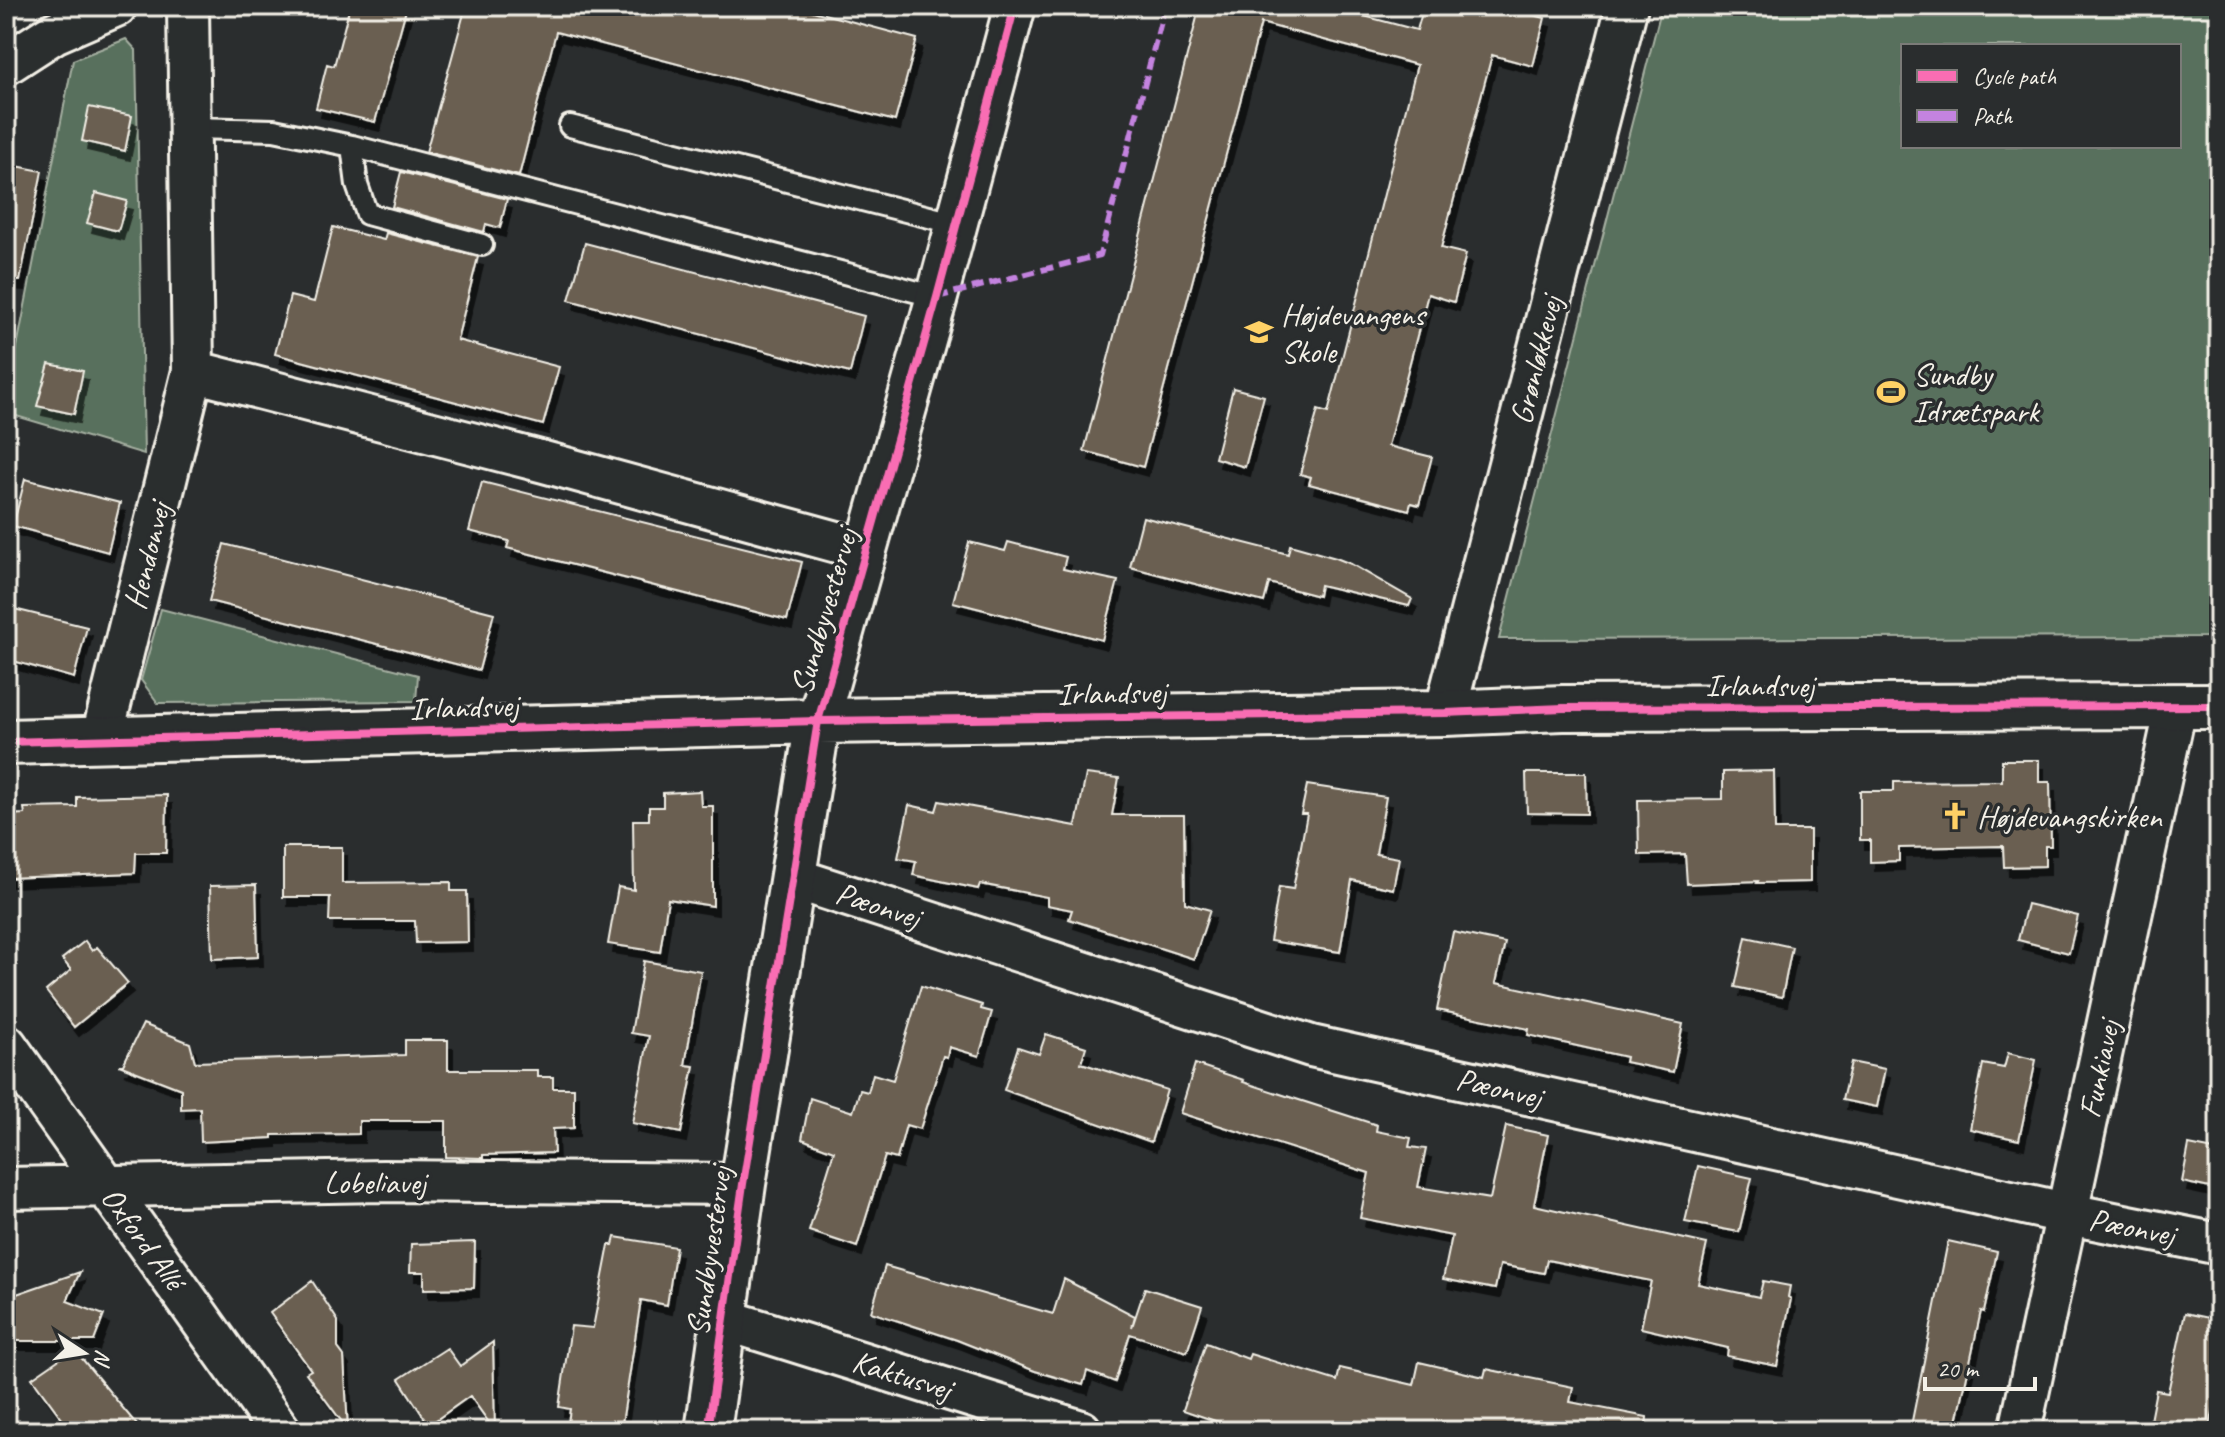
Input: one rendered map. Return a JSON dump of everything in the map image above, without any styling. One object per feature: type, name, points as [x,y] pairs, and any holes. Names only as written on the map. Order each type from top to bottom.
[{"type":"street","points":[[6,64],[54,33],[116,6]]},
{"type":"street","name":"Hendonvej","points":[[101,741],[193,371],[188,6]]},
{"type":"street","name":"Sundbyvestervej","points":[[708,1431],[743,1184],[818,721],[1015,6]]},
{"type":"street","name":"Grønløkkevej","points":[[1445,713],[1627,6]]},
{"type":"street","name":"Sundbyvestervej","points":[[193,371],[866,550]]},
{"type":"street","name":"Irlandsvej","points":[[6,742],[818,721],[1445,713],[1563,708],[2219,706]]},
{"type":"street","name":"Funkiavej","points":[[2020,1431],[2176,707]]},
{"type":"street","name":"Pæonvej","points":[[793,878],[1311,1046],[2069,1214],[2219,1244]]},
{"type":"street","name":"Oxford Allé","points":[[6,1045],[280,1431]]},
{"type":"street","name":"Lobeliavej","points":[[6,1188],[383,1181],[743,1184]]},
{"type":"street","name":"Kaktusvej","points":[[723,1319],[1081,1431]]},
{"type":"lane","points":[[570,126],[957,224]]},
{"type":"lane","points":[[190,128],[274,130],[352,146],[937,297]]},
{"type":"lane","points":[[352,146],[357,185],[367,214],[482,245]]},
{"type":"green space","name":"Sundby Idrætspark","points":[[1662,6],[2219,6],[2219,637],[1499,639]]},
{"type":"green space","points":[[126,39],[136,50],[144,454],[6,413],[73,60]]},
{"type":"green space","points":[[161,609],[418,675],[416,701],[158,703],[141,680]]},
{"type":"building","points":[[350,6],[407,6],[375,122],[316,108],[327,64],[334,66]]},
{"type":"building","points":[[466,6],[794,6],[917,39],[895,121],[556,32],[519,176],[426,152]]},
{"type":"building","points":[[1200,6],[1366,6],[1364,16],[1417,30],[1424,6],[1499,6],[1545,18],[1533,66],[1492,55],[1441,248],[1466,254],[1454,302],[1428,294],[1388,446],[1432,457],[1419,505],[1411,503],[1409,510],[1309,484],[1311,477],[1300,474],[1318,410],[1328,413],[1417,65],[1261,23],[1143,467],[1084,451]]},
{"type":"building","points":[[89,107],[132,116],[125,151],[82,141]]},
{"type":"building","points":[[6,164],[42,171],[20,281],[6,280]]},
{"type":"building","points":[[401,172],[507,199],[500,228],[486,224],[484,232],[392,207]]},
{"type":"building","points":[[96,193],[127,201],[118,231],[87,223]]},
{"type":"building","points":[[333,227],[384,240],[386,233],[478,257],[457,340],[559,367],[543,425],[275,354],[290,296],[314,302]]},
{"type":"building","points":[[585,243],[864,316],[850,373],[569,300]]},
{"type":"building","points":[[49,364],[83,371],[74,414],[37,406]]},
{"type":"building","points":[[1233,388],[1264,396],[1245,467],[1215,458]]},
{"type":"building","points":[[25,479],[120,503],[108,552],[13,526]]},
{"type":"building","points":[[482,482],[802,562],[787,620],[507,548],[509,541],[469,531]]},
{"type":"building","points":[[1143,517],[1288,554],[1290,545],[1336,558],[1412,599],[1409,606],[1320,585],[1318,596],[1269,583],[1264,602],[1130,567]]},
{"type":"building","points":[[969,542],[1005,551],[1008,542],[1066,557],[1063,569],[1118,581],[1102,640],[953,602]]},
{"type":"building","points":[[224,544],[494,613],[479,670],[209,601]]},
{"type":"building","points":[[6,607],[87,627],[74,678],[6,659]]},
{"type":"building","name":"Højdevangskirken","points":[[2002,760],[2039,760],[2039,782],[2050,782],[2051,846],[2045,846],[2045,866],[2004,867],[2003,846],[1899,848],[1899,861],[1870,862],[1870,840],[1860,840],[1860,791],[1894,791],[1894,782],[2002,781]]},
{"type":"building","points":[[1774,771],[1775,830],[1810,830],[1810,882],[1687,884],[1685,854],[1639,855],[1638,800],[1723,799],[1723,772]]},
{"type":"building","points":[[1526,773],[1586,773],[1587,814],[1527,813]]},
{"type":"building","points":[[1086,774],[1119,778],[1112,815],[1184,815],[1185,903],[1210,910],[1194,959],[1069,919],[1072,910],[1047,905],[1047,897],[980,884],[978,889],[913,875],[916,861],[898,858],[909,805],[936,811],[939,801],[1076,826]]},
{"type":"building","points":[[1307,785],[1386,797],[1376,854],[1399,858],[1393,889],[1352,880],[1340,952],[1270,941],[1279,887],[1293,889],[1307,814],[1301,814]]},
{"type":"building","points":[[700,791],[701,806],[713,806],[713,906],[668,899],[660,952],[608,944],[618,887],[634,890],[633,820],[649,820],[649,807],[663,807],[663,793]]},
{"type":"building","points":[[167,795],[166,853],[136,853],[135,873],[6,878],[6,815],[25,814],[24,808],[77,807],[77,797]]},
{"type":"building","points":[[283,847],[342,847],[342,883],[451,882],[451,891],[467,891],[468,942],[416,943],[415,921],[329,921],[330,897],[283,897]]},
{"type":"building","points":[[256,885],[258,957],[212,959],[210,886]]},
{"type":"building","points":[[2027,904],[2078,916],[2069,953],[2018,940]]},
{"type":"building","points":[[1453,932],[1505,943],[1496,983],[1683,1024],[1673,1072],[1625,1062],[1626,1057],[1528,1035],[1529,1029],[1437,1010]]},
{"type":"building","points":[[1746,937],[1792,947],[1782,997],[1735,987]]},
{"type":"building","points":[[85,941],[92,951],[97,947],[128,983],[74,1027],[46,991],[71,970],[62,959]]},
{"type":"building","points":[[644,961],[701,971],[685,1065],[694,1066],[681,1133],[632,1123],[649,1036],[631,1033]]},
{"type":"building","points":[[921,986],[982,1005],[981,1009],[992,1012],[979,1056],[949,1047],[947,1057],[943,1056],[920,1129],[906,1125],[897,1159],[885,1156],[857,1247],[809,1231],[834,1151],[802,1139],[810,1098],[853,1112],[860,1090],[868,1092],[873,1074],[893,1080]]},
{"type":"building","points":[[143,1024],[190,1043],[195,1062],[405,1055],[405,1040],[448,1040],[448,1070],[537,1070],[537,1077],[553,1077],[553,1088],[574,1088],[574,1128],[553,1129],[554,1153],[483,1155],[483,1158],[446,1157],[446,1121],[359,1121],[359,1134],[272,1135],[272,1138],[201,1142],[200,1108],[181,1109],[181,1089],[119,1065],[123,1065]]},
{"type":"building","points":[[1046,1034],[1086,1047],[1081,1063],[1167,1090],[1151,1142],[1004,1090],[1018,1047],[1039,1054]]},
{"type":"building","points":[[2008,1053],[2036,1060],[2019,1140],[1970,1129],[1983,1064],[2004,1068]]},
{"type":"building","points":[[1851,1062],[1885,1069],[1877,1107],[1842,1100]]},
{"type":"building","points":[[1195,1064],[1377,1125],[1376,1131],[1411,1138],[1409,1147],[1426,1149],[1418,1187],[1490,1199],[1506,1126],[1548,1135],[1534,1205],[1707,1244],[1698,1284],[1759,1297],[1763,1281],[1790,1286],[1788,1297],[1791,1299],[1777,1366],[1727,1356],[1728,1348],[1641,1328],[1651,1281],[1547,1260],[1544,1273],[1500,1265],[1495,1289],[1443,1279],[1452,1236],[1360,1218],[1369,1173],[1180,1113]]},
{"type":"building","points":[[2189,1145],[2219,1151],[2219,1190],[2182,1182]]},
{"type":"building","points":[[1698,1166],[1752,1178],[1739,1232],[1685,1222]]},
{"type":"building","points":[[615,1237],[676,1247],[667,1305],[641,1300],[621,1430],[568,1423],[570,1409],[559,1407],[571,1326],[593,1328],[609,1245],[613,1245]]},
{"type":"building","points":[[1948,1241],[1997,1252],[1955,1431],[1910,1431]]},
{"type":"building","points":[[475,1242],[474,1288],[424,1289],[424,1272],[410,1272],[411,1244]]},
{"type":"building","points":[[885,1266],[1053,1314],[1064,1279],[1135,1316],[1132,1327],[1145,1288],[1202,1306],[1187,1352],[1130,1334],[1115,1382],[1087,1371],[1083,1385],[871,1312]]},
{"type":"building","points":[[80,1272],[67,1301],[104,1315],[94,1341],[8,1341],[8,1297]]},
{"type":"building","points":[[312,1281],[338,1321],[338,1348],[344,1356],[348,1430],[306,1373],[311,1370],[270,1313]]},
{"type":"building","points":[[2185,1313],[2219,1320],[2219,1383],[2209,1431],[2148,1431],[2156,1390],[2168,1392]]},
{"type":"building","points":[[493,1342],[495,1431],[470,1396],[429,1425],[399,1379],[447,1348],[460,1366]]},
{"type":"building","points":[[1206,1343],[1248,1359],[1250,1354],[1337,1381],[1340,1368],[1414,1385],[1419,1362],[1484,1377],[1486,1369],[1573,1387],[1570,1402],[1647,1417],[1646,1431],[1225,1431],[1227,1425],[1183,1410]]},
{"type":"building","points":[[74,1349],[142,1431],[71,1431],[32,1378]]},
{"type":"marked path","points":[[937,297],[1100,255],[1165,6]]},
{"type":"cycle path","points":[[708,1431],[743,1184],[818,721],[1015,6]]},
{"type":"cycle path","points":[[6,742],[818,721],[1445,713],[1563,708],[2219,706]]},
{"type":"place","name":"Højdevangens Skole","points":[[1259,332]]},
{"type":"place","name":"Sundby Idrætspark","points":[[1891,392]]},
{"type":"place","name":"Højdevangskirken","points":[[1955,816]]}]
